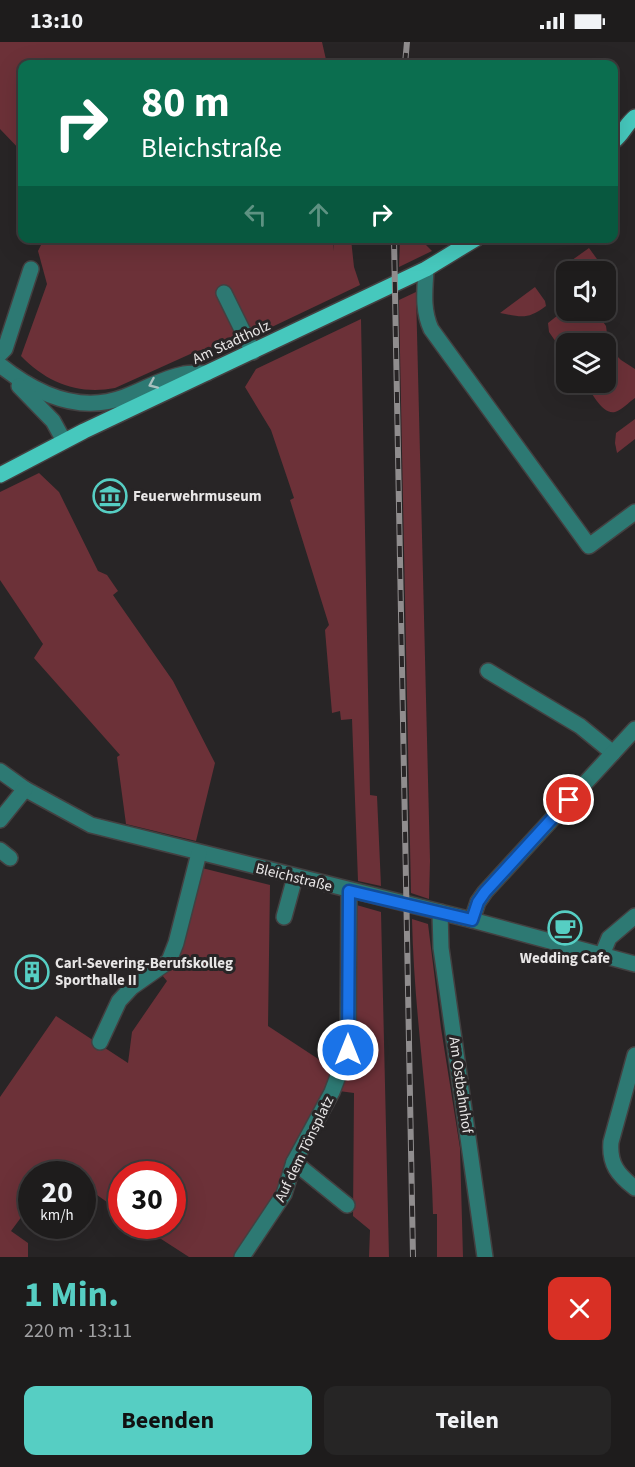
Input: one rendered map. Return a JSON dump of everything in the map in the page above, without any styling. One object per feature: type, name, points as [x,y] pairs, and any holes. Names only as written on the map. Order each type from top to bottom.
[{"type":"main road","points":[[623,136],[630,121],[635,117]]},
{"type":"main road","name":"Am Stadtholz","points":[[0,475],[64,441],[426,269],[469,243]]},
{"type":"street","points":[[0,354],[5,349],[31,268]]},
{"type":"street","points":[[426,269],[424,306],[426,318],[432,329],[589,546],[635,512]]},
{"type":"street","points":[[224,293],[253,352]]},
{"type":"street","points":[[0,366],[39,392],[70,401],[88,402],[115,400],[167,378],[210,373]]},
{"type":"street","points":[[0,366],[53,421],[64,441]]},
{"type":"street","points":[[488,671],[580,726],[613,753]]},
{"type":"street","points":[[472,920],[478,902],[485,892],[635,729]]},
{"type":"street","name":"Bleichstraße","points":[[0,771],[25,789],[91,825],[472,920],[635,964]]},
{"type":"street","points":[[0,820],[25,789]]},
{"type":"street","points":[[100,1042],[119,1001],[132,987],[169,961],[176,943],[199,853]]},
{"type":"street","points":[[284,917],[295,877]]},
{"type":"street","name":"Auf dem Tönsplatz","points":[[242,1257],[284,1194],[294,1162],[332,1092],[348,1050],[349,891]]},
{"type":"street","name":"Am Ostbahnhof","points":[[440,912],[442,955],[485,1257]]},
{"type":"street","points":[[602,956],[609,939],[635,916]]},
{"type":"street","points":[[635,1055],[611,1142],[610,1154],[612,1165],[620,1176],[635,1188]]},
{"type":"street","points":[[294,1162],[348,1205]]},
{"type":"shaded area","points":[[0,42],[322,42],[326,60],[18,60],[18,148],[0,129]]},
{"type":"shaded area","points":[[42,243],[333,243],[333,251],[334,243],[351,243],[354,267],[360,285],[230,347],[215,347],[197,351],[115,388],[89,390],[64,385],[53,380],[21,356],[47,284],[38,251]]},
{"type":"shaded area","points":[[400,243],[424,243],[432,251],[399,267]]},
{"type":"shaded area","points":[[589,248],[598,261],[571,261]]},
{"type":"shaded area","points":[[535,287],[546,306],[534,314],[524,316],[500,313]]},
{"type":"shaded area","points":[[416,292],[430,861],[429,899],[411,893],[399,300]]},
{"type":"shaded area","points":[[556,317],[556,321],[602,321],[607,333],[556,333],[556,342],[549,332],[548,323]]},
{"type":"shaded area","points":[[361,319],[370,795],[377,796],[381,886],[358,881],[352,719],[341,720],[340,711],[332,713],[325,630],[329,625],[290,500],[294,498],[271,430],[245,387],[256,369]]},
{"type":"shaded area","points":[[616,355],[635,369],[635,398],[623,408],[610,412],[601,406],[592,393],[616,393]]},
{"type":"shaded area","points":[[635,419],[635,439],[617,453],[616,433]]},
{"type":"shaded area","points":[[39,473],[59,492],[98,571],[107,575],[118,591],[113,595],[173,681],[215,763],[196,841],[126,824],[117,757],[120,755],[34,658],[43,644],[0,580],[0,492]]},
{"type":"shaded area","points":[[202,868],[270,885],[268,1026],[335,1070],[330,1084],[291,1152],[279,1190],[235,1257],[189,1257],[161,1239],[186,1239],[186,1161],[108,1161],[108,1203],[96,1194],[96,1161],[18,1161],[18,1222],[11,1231],[18,1236],[18,1239],[28,1243],[28,1257],[0,1257],[0,1097],[56,1016],[128,1063],[132,1032],[167,981],[161,974]]},
{"type":"shaded area","points":[[353,904],[381,912],[389,1257],[369,1257],[370,1230],[353,1216],[354,1093],[339,1091]]},
{"type":"shaded area","points":[[412,919],[428,924],[441,1028],[460,1148],[463,1257],[437,1257],[437,1214],[433,1214]]},
{"type":"railway","points":[[405,60],[407,42]]},
{"type":"railway","points":[[394,243],[413,1257]]},
{"type":"place","name":"Feuerwehrmuseum","points":[[110,496]]},
{"type":"place","name":"Wedding Cafe","points":[[565,928]]},
{"type":"place","name":"Carl-Severing-Berufskolleg Sporthalle II","points":[[32,972]]},
{"type":"route","points":[[348,1050],[349,891],[472,920],[478,902],[485,892],[569,800]]}]
